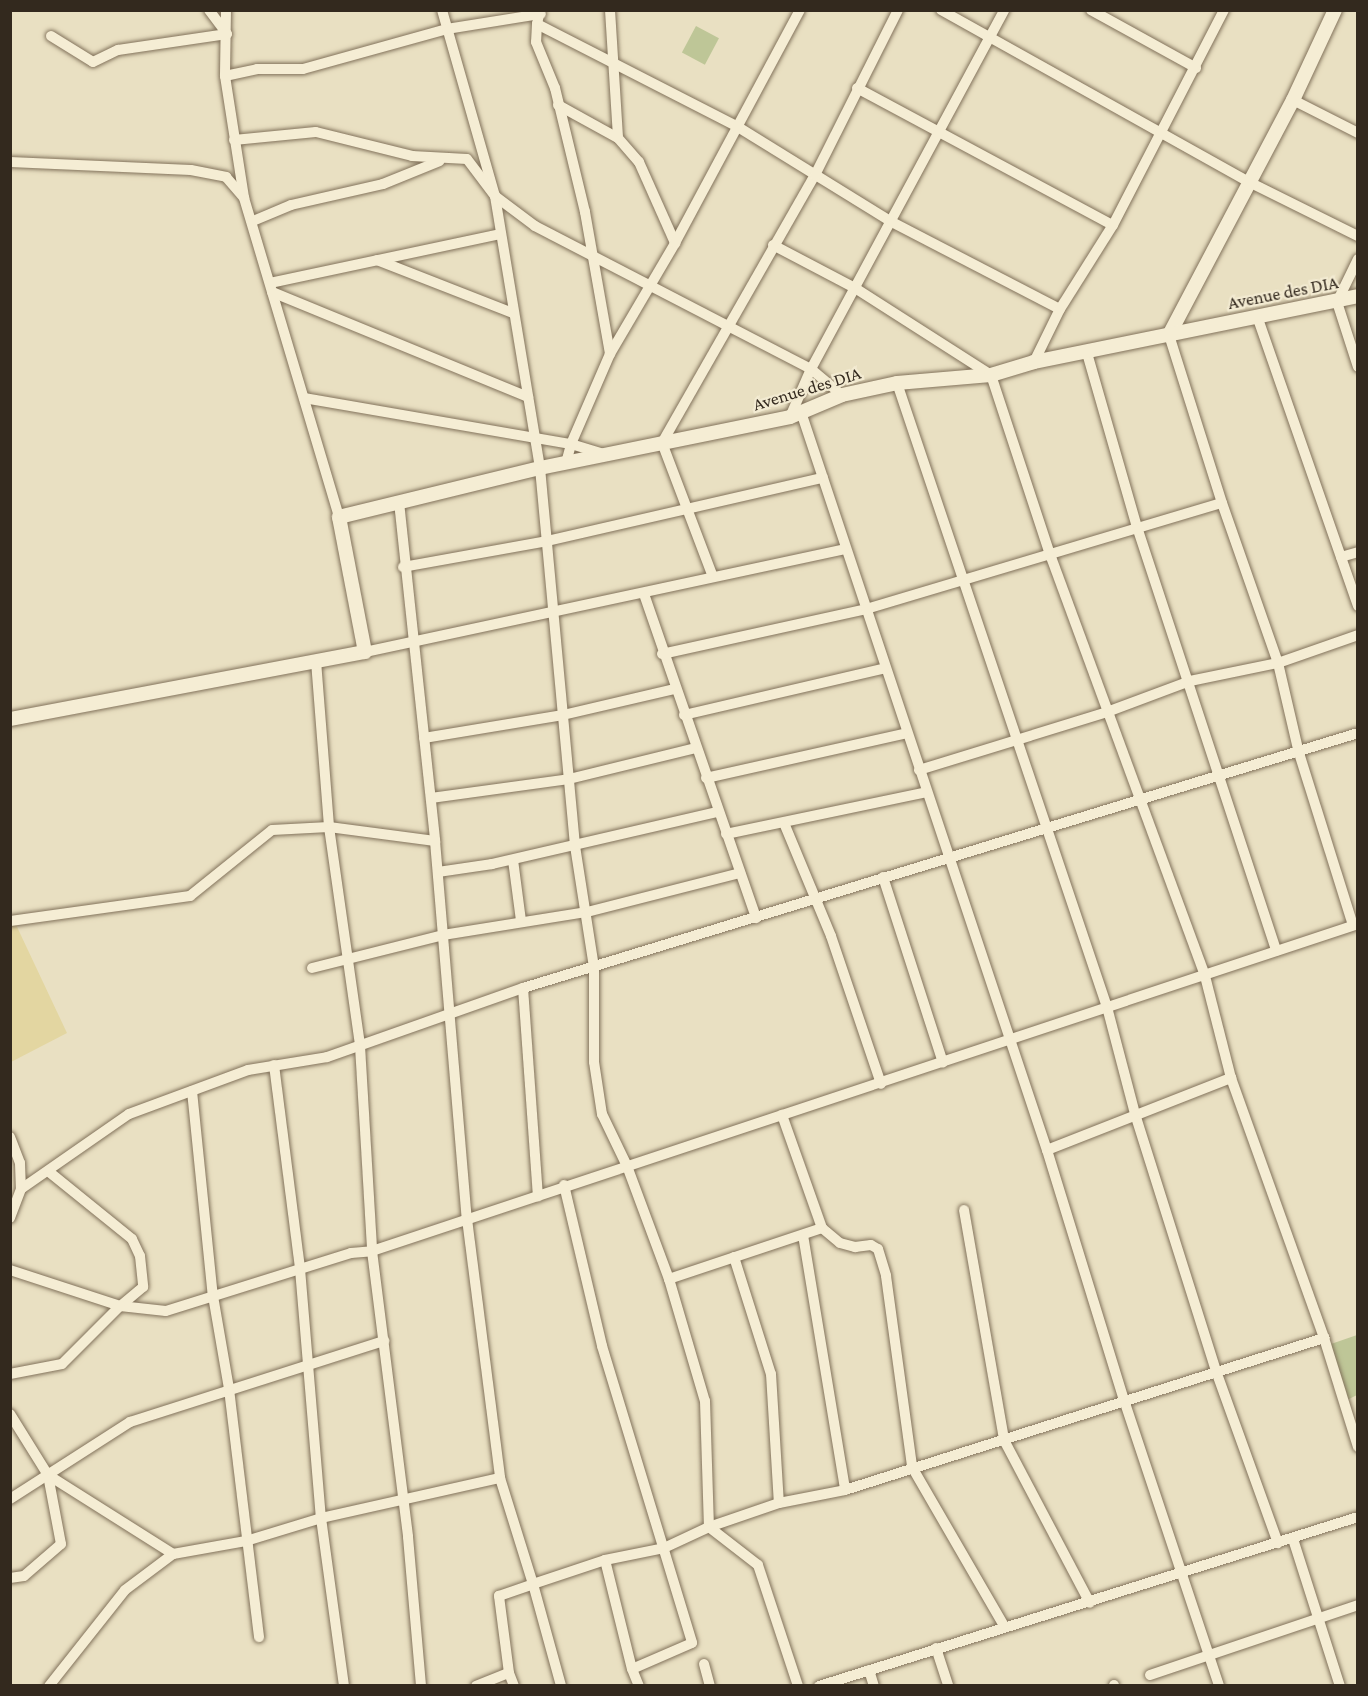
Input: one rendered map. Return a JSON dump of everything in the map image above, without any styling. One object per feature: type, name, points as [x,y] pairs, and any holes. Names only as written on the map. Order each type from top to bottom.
[{"type":"street","points":[[208,10],[227,34]]},
{"type":"street","points":[[226,10],[225,76],[244,198],[253,221],[339,517],[365,652]]},
{"type":"street","points":[[442,10],[495,196],[536,440],[575,846],[588,912],[594,967],[594,1062],[602,1114],[627,1166],[669,1279],[705,1401],[709,1527],[758,1566],[798,1686]]},
{"type":"street","points":[[610,10],[618,138]]},
{"type":"street","points":[[566,463],[571,444],[610,354],[675,243],[800,10]]},
{"type":"street","points":[[713,577],[662,443],[814,175],[898,10]]},
{"type":"street","points":[[941,10],[1249,182],[1358,237]]},
{"type":"street","points":[[1004,10],[811,369],[795,415],[823,478],[867,609],[1047,1150],[1180,1575],[1219,1686]]},
{"type":"street","points":[[1091,10],[1111,15],[1196,68]]},
{"type":"street","points":[[1034,362],[1060,309],[1113,225],[1224,10]]},
{"type":"street","points":[[10,1270],[120,1306],[166,1311],[351,1253],[372,1251],[538,1196],[564,1185],[881,1084],[1355,924],[1299,753],[1278,663],[1221,503],[1169,335],[1293,100],[1335,10]]},
{"type":"street","points":[[225,76],[257,69],[303,69],[447,29],[539,16],[612,61],[738,127],[890,221],[1060,309]]},
{"type":"street","points":[[539,16],[536,42],[558,105],[585,212],[590,256],[610,354]]},
{"type":"street","points":[[51,36],[93,62],[118,50],[227,34]]},
{"type":"street","points":[[857,88],[1113,225]]},
{"type":"street","points":[[1293,100],[1358,133]]},
{"type":"street","points":[[558,105],[618,138],[639,162],[675,243]]},
{"type":"street","points":[[234,140],[316,132],[412,156],[467,159],[495,196],[535,226],[590,256],[651,284],[811,369],[842,395]]},
{"type":"street","points":[[253,221],[291,205],[383,184],[433,161],[467,159]]},
{"type":"street","points":[[10,162],[191,170],[226,177],[244,198]]},
{"type":"street","points":[[271,288],[377,260],[500,234]]},
{"type":"street","points":[[773,245],[855,288],[991,375],[1051,557],[1205,976],[1231,1078],[1323,1338],[1358,1447]]},
{"type":"street","points":[[1358,259],[1337,303],[1358,366]]},
{"type":"street","points":[[377,260],[513,313]]},
{"type":"street","points":[[271,288],[528,397]]},
{"type":"street","name":"Avenue des DIA","points":[[339,517],[540,468],[795,415],[842,395],[897,384],[991,375],[1034,362],[1087,353],[1257,316],[1337,303],[1358,296]]},
{"type":"street","points":[[1257,316],[1358,606]]},
{"type":"street","points":[[1087,353],[1137,527],[1190,681],[1217,777],[1276,951]]},
{"type":"street","points":[[897,384],[1044,828],[1107,1007],[1136,1114],[1215,1371],[1278,1543]]},
{"type":"street","points":[[304,398],[536,440],[571,444],[606,455]]},
{"type":"street","points":[[403,567],[547,541],[823,478]]},
{"type":"street","points":[[399,502],[403,567],[431,798],[467,1219],[500,1478],[533,1584],[561,1686]]},
{"type":"street","points":[[662,654],[867,609],[1051,557],[1137,527],[1221,503]]},
{"type":"street","points":[[10,719],[412,644],[846,549]]},
{"type":"street","points":[[1341,557],[1358,552]]},
{"type":"street","points":[[644,594],[662,654],[756,918]]},
{"type":"street","points":[[920,770],[1107,712],[1190,681],[1278,663],[1358,635]]},
{"type":"street","points":[[316,661],[329,827],[360,1046],[372,1251],[404,1502],[421,1686]]},
{"type":"street","points":[[684,715],[886,668]]},
{"type":"street","points":[[424,738],[563,715],[675,689]]},
{"type":"street","points":[[706,778],[907,733]]},
{"type":"street","points":[[21,1190],[129,1114],[248,1070],[327,1057],[523,988],[756,918],[949,856],[1142,802],[1358,733]]},
{"type":"street","points":[[431,798],[569,779],[696,748]]},
{"type":"street","points":[[726,834],[927,792]]},
{"type":"street","points":[[438,872],[513,860],[718,812]]},
{"type":"street","points":[[784,823],[816,898],[881,1084]]},
{"type":"street","points":[[10,921],[190,896],[272,830],[329,827],[435,841]]},
{"type":"street","points":[[513,860],[521,921]]},
{"type":"street","points":[[312,968],[443,935],[588,912],[740,873]]},
{"type":"street","points":[[883,877],[943,1063]]},
{"type":"street","points":[[523,988],[538,1196]]},
{"type":"street","points":[[274,1065],[300,1269],[321,1518],[344,1686]]},
{"type":"street","points":[[1047,1150],[1231,1078]]},
{"type":"street","points":[[192,1091],[213,1296],[229,1389],[259,1638]]},
{"type":"street","points":[[782,1115],[822,1228],[840,1243],[855,1247],[871,1245],[878,1250],[886,1276],[912,1467],[1004,1626]]},
{"type":"street","points":[[10,1137],[20,1163],[21,1190],[10,1218]]},
{"type":"street","points":[[10,1374],[62,1364],[120,1306],[143,1287],[140,1256],[132,1239],[48,1171]]},
{"type":"street","points":[[564,1185],[602,1346],[692,1643],[632,1669]]},
{"type":"street","points":[[964,1210],[1004,1440],[1090,1603]]},
{"type":"street","points":[[669,1279],[822,1228]]},
{"type":"street","points":[[803,1235],[845,1490]]},
{"type":"street","points":[[734,1257],[771,1374],[779,1503]]},
{"type":"street","points":[[514,1686],[509,1673],[500,1596],[605,1560],[664,1548],[709,1527],[779,1503],[845,1490],[912,1467],[1125,1403],[1215,1371],[1323,1338]]},
{"type":"street","points":[[10,1499],[130,1422],[384,1341]]},
{"type":"street","points":[[10,1414],[48,1475],[61,1544],[24,1576],[10,1578]]},
{"type":"street","points":[[48,1475],[173,1554]]},
{"type":"street","points":[[49,1686],[124,1590],[173,1554],[246,1541],[321,1518],[404,1502],[500,1478]]},
{"type":"street","points":[[819,1686],[1004,1626],[1090,1603],[1180,1575],[1358,1517]]},
{"type":"street","points":[[1293,1539],[1340,1686]]},
{"type":"street","points":[[605,1560],[632,1669],[639,1686]]},
{"type":"street","points":[[1150,1675],[1358,1605]]},
{"type":"street","points":[[936,1648],[948,1686]]},
{"type":"street","points":[[704,1664],[710,1686]]},
{"type":"street","points":[[869,1670],[874,1686]]},
{"type":"street","points":[[476,1686],[509,1673]]},
{"type":"green space","points":[[696,26],[719,38],[705,65],[682,52]]},
{"type":"green space","points":[[1357,1335],[1357,1395],[1341,1403],[1331,1344]]},
{"type":"sand","points":[[10,912],[67,1033],[11,1062],[10,1062]]}]
